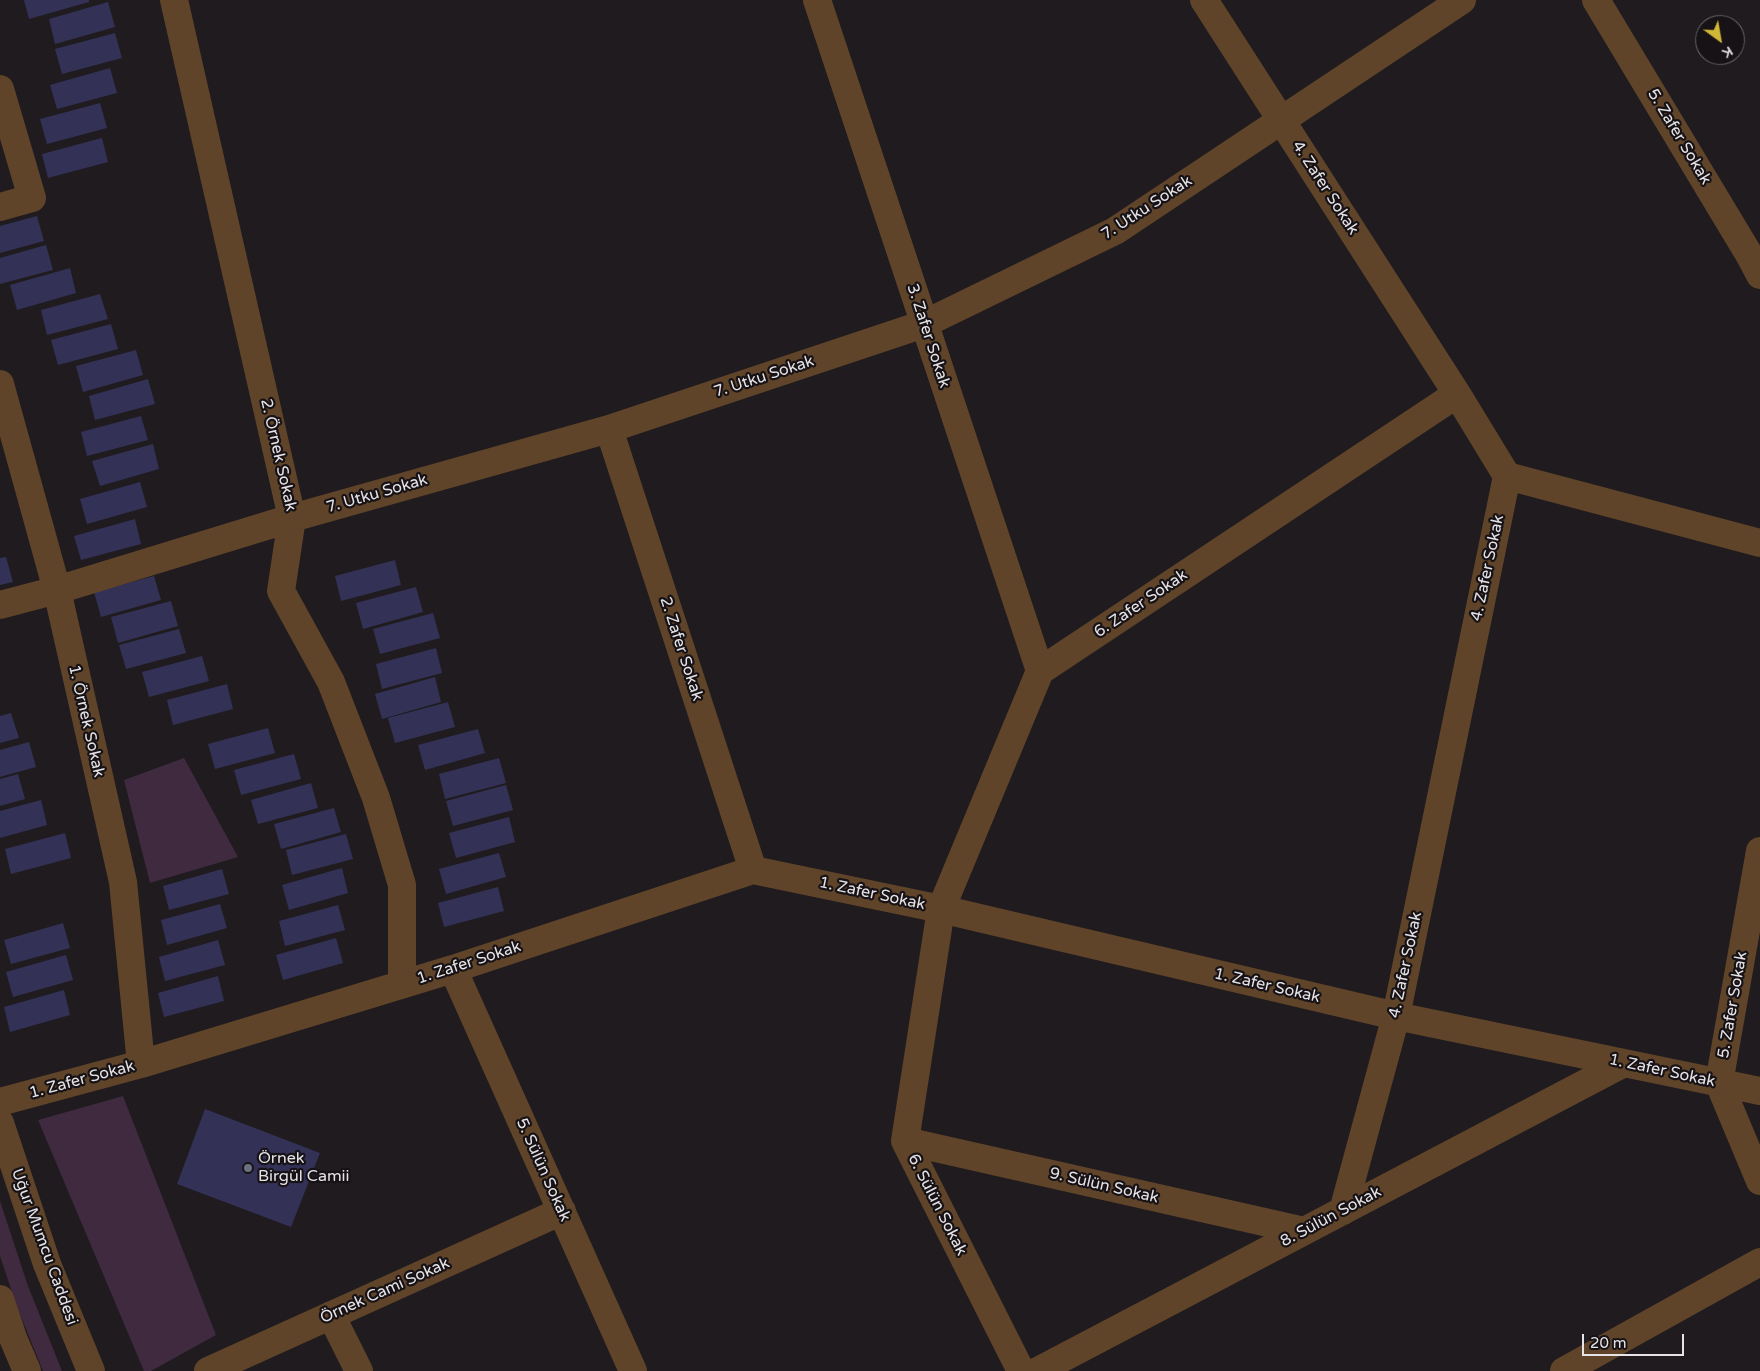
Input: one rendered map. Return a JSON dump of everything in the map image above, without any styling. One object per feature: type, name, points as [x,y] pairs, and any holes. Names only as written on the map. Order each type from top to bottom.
[{"type":"street","name":"2. Örnek Sokak","points":[[174,0],[292,518],[281,591],[331,682],[376,798],[402,885],[402,984]]},
{"type":"street","name":"3. Zafer Sokak","points":[[817,0],[1040,672]]},
{"type":"street","name":"4. Zafer Sokak","points":[[1204,0],[1457,394],[1507,476],[1396,1016],[1343,1211]]},
{"type":"street","name":"7. Utku Sokak","points":[[0,605],[57,590],[292,518],[610,429],[924,324],[1115,231],[1462,0]]},
{"type":"street","name":"5. Zafer Sokak","points":[[1596,0],[1757,260]]},
{"type":"street","points":[[0,89],[32,198],[0,207]]},
{"type":"street","name":"1. Örnek Sokak","points":[[0,384],[57,590],[123,882],[141,1064]]},
{"type":"street","name":"6. Zafer Sokak","points":[[1040,672],[1457,394]]},
{"type":"street","name":"2. Zafer Sokak","points":[[610,429],[752,870]]},
{"type":"street","points":[[1507,476],[1760,543]]},
{"type":"street","points":[[941,909],[1040,672]]},
{"type":"street","name":"5. Zafer Sokak","points":[[1719,1083],[1754,912],[1760,852]]},
{"type":"street","name":"1. Zafer Sokak","points":[[0,1102],[141,1064],[453,969],[752,870],[941,909],[1396,1016],[1760,1091]]},
{"type":"street","name":"6. Sülün Sokak","points":[[941,909],[905,1141],[1021,1371]]},
{"type":"street","name":"5. Sülün Sokak","points":[[453,969],[633,1371]]},
{"type":"street","name":"8. Sülün Sokak","points":[[1038,1371],[1624,1063]]},
{"type":"street","points":[[1719,1083],[1760,1180]]},
{"type":"street","name":"Uğur Mumcu Caddesi","points":[[0,1123],[47,1264],[90,1371]]},
{"type":"street","name":"9. Sülün Sokak","points":[[905,1141],[1304,1231]]},
{"type":"street","name":"Örnek Cami Sokak","points":[[208,1371],[562,1211]]},
{"type":"street","points":[[1564,1371],[1760,1262]]},
{"type":"street","points":[[0,1299],[6,1340],[27,1371]]},
{"type":"street","points":[[331,1315],[358,1371]]},
{"type":"shaded area","points":[[184,758],[238,857],[150,883],[124,780]]},
{"type":"shaded area","points":[[123,1096],[216,1335],[151,1371],[144,1371],[38,1120]]},
{"type":"shaded area","points":[[0,1201],[28,1286],[62,1371],[43,1371],[17,1307],[0,1256]]},
{"type":"building","points":[[24,0],[89,0],[89,2],[29,19]]},
{"type":"building","points":[[108,2],[115,27],[55,44],[49,19]]},
{"type":"building","points":[[115,33],[122,58],[62,74],[55,49]]},
{"type":"building","points":[[110,68],[117,93],[57,109],[50,85]]},
{"type":"building","points":[[100,103],[107,128],[47,144],[40,119]]},
{"type":"building","points":[[102,138],[108,162],[48,178],[42,154]]},
{"type":"building","points":[[37,216],[44,241],[0,253],[0,226]]},
{"type":"building","points":[[46,245],[53,270],[0,284],[0,258]]},
{"type":"building","points":[[70,268],[76,293],[17,310],[10,285]]},
{"type":"building","points":[[100,294],[108,319],[47,335],[41,310]]},
{"type":"building","points":[[111,324],[118,349],[58,365],[51,340]]},
{"type":"building","points":[[136,350],[143,375],[83,392],[76,366]]},
{"type":"building","points":[[148,379],[155,404],[95,420],[89,396]]},
{"type":"building","points":[[141,416],[148,440],[87,456],[81,432]]},
{"type":"building","points":[[153,444],[159,469],[100,486],[92,461]]},
{"type":"building","points":[[140,482],[147,507],[87,524],[80,499]]},
{"type":"building","points":[[135,519],[141,544],[81,560],[74,536]]},
{"type":"building","points":[[6,557],[13,582],[0,585],[0,558]]},
{"type":"building","points":[[395,560],[401,585],[341,601],[335,576]]},
{"type":"building","points":[[154,576],[161,600],[101,617],[94,592]]},
{"type":"building","points":[[416,587],[423,612],[363,629],[356,603]]},
{"type":"building","points":[[171,601],[178,626],[118,643],[111,617]]},
{"type":"building","points":[[433,613],[440,638],[380,654],[373,629]]},
{"type":"building","points":[[179,629],[186,653],[126,669],[119,645]]},
{"type":"building","points":[[436,648],[442,673],[382,689],[376,664]]},
{"type":"building","points":[[202,656],[209,681],[149,697],[142,672]]},
{"type":"building","points":[[435,677],[441,702],[382,719],[375,694]]},
{"type":"building","points":[[227,684],[233,709],[173,725],[167,700]]},
{"type":"building","points":[[448,702],[455,727],[395,743],[388,718]]},
{"type":"building","points":[[11,713],[19,738],[0,743],[0,716]]},
{"type":"building","points":[[268,728],[275,753],[215,769],[208,744]]},
{"type":"building","points":[[478,729],[485,753],[425,770],[418,745]]},
{"type":"building","points":[[29,742],[36,767],[0,777],[0,750]]},
{"type":"building","points":[[294,754],[301,779],[241,795],[234,770]]},
{"type":"building","points":[[499,758],[506,783],[445,799],[439,774]]},
{"type":"building","points":[[18,774],[25,799],[0,806],[0,779]]},
{"type":"building","points":[[311,783],[318,808],[258,824],[251,800]]},
{"type":"building","points":[[506,785],[513,810],[453,826],[446,801]]},
{"type":"building","points":[[41,800],[47,825],[0,838],[0,811]]},
{"type":"building","points":[[334,808],[341,832],[281,849],[274,824]]},
{"type":"building","points":[[509,817],[515,842],[456,858],[449,833]]},
{"type":"building","points":[[65,833],[71,858],[11,874],[5,849]]},
{"type":"building","points":[[346,834],[353,859],[292,875],[286,850]]},
{"type":"building","points":[[499,853],[506,877],[446,894],[439,869]]},
{"type":"building","points":[[342,868],[348,893],[289,910],[282,885]]},
{"type":"building","points":[[222,869],[229,894],[169,910],[163,886]]},
{"type":"building","points":[[498,887],[504,911],[444,927],[438,903]]},
{"type":"building","points":[[220,904],[227,928],[167,945],[161,920]]},
{"type":"building","points":[[338,905],[345,930],[285,946],[279,921]]},
{"type":"building","points":[[63,923],[70,948],[11,964],[4,940]]},
{"type":"building","points":[[336,938],[343,963],[283,980],[276,955]]},
{"type":"building","points":[[218,940],[225,965],[165,981],[159,957]]},
{"type":"building","points":[[66,955],[73,980],[13,997],[6,972]]},
{"type":"building","points":[[218,976],[224,1001],[164,1017],[158,993]]},
{"type":"building","points":[[64,990],[70,1015],[10,1032],[4,1007]]},
{"type":"building","name":"Örnek Birgül Camii","points":[[205,1109],[320,1153],[291,1227],[177,1184]]},
{"type":"place","name":"Örnek Birgül Camii","points":[[248,1168]]}]
